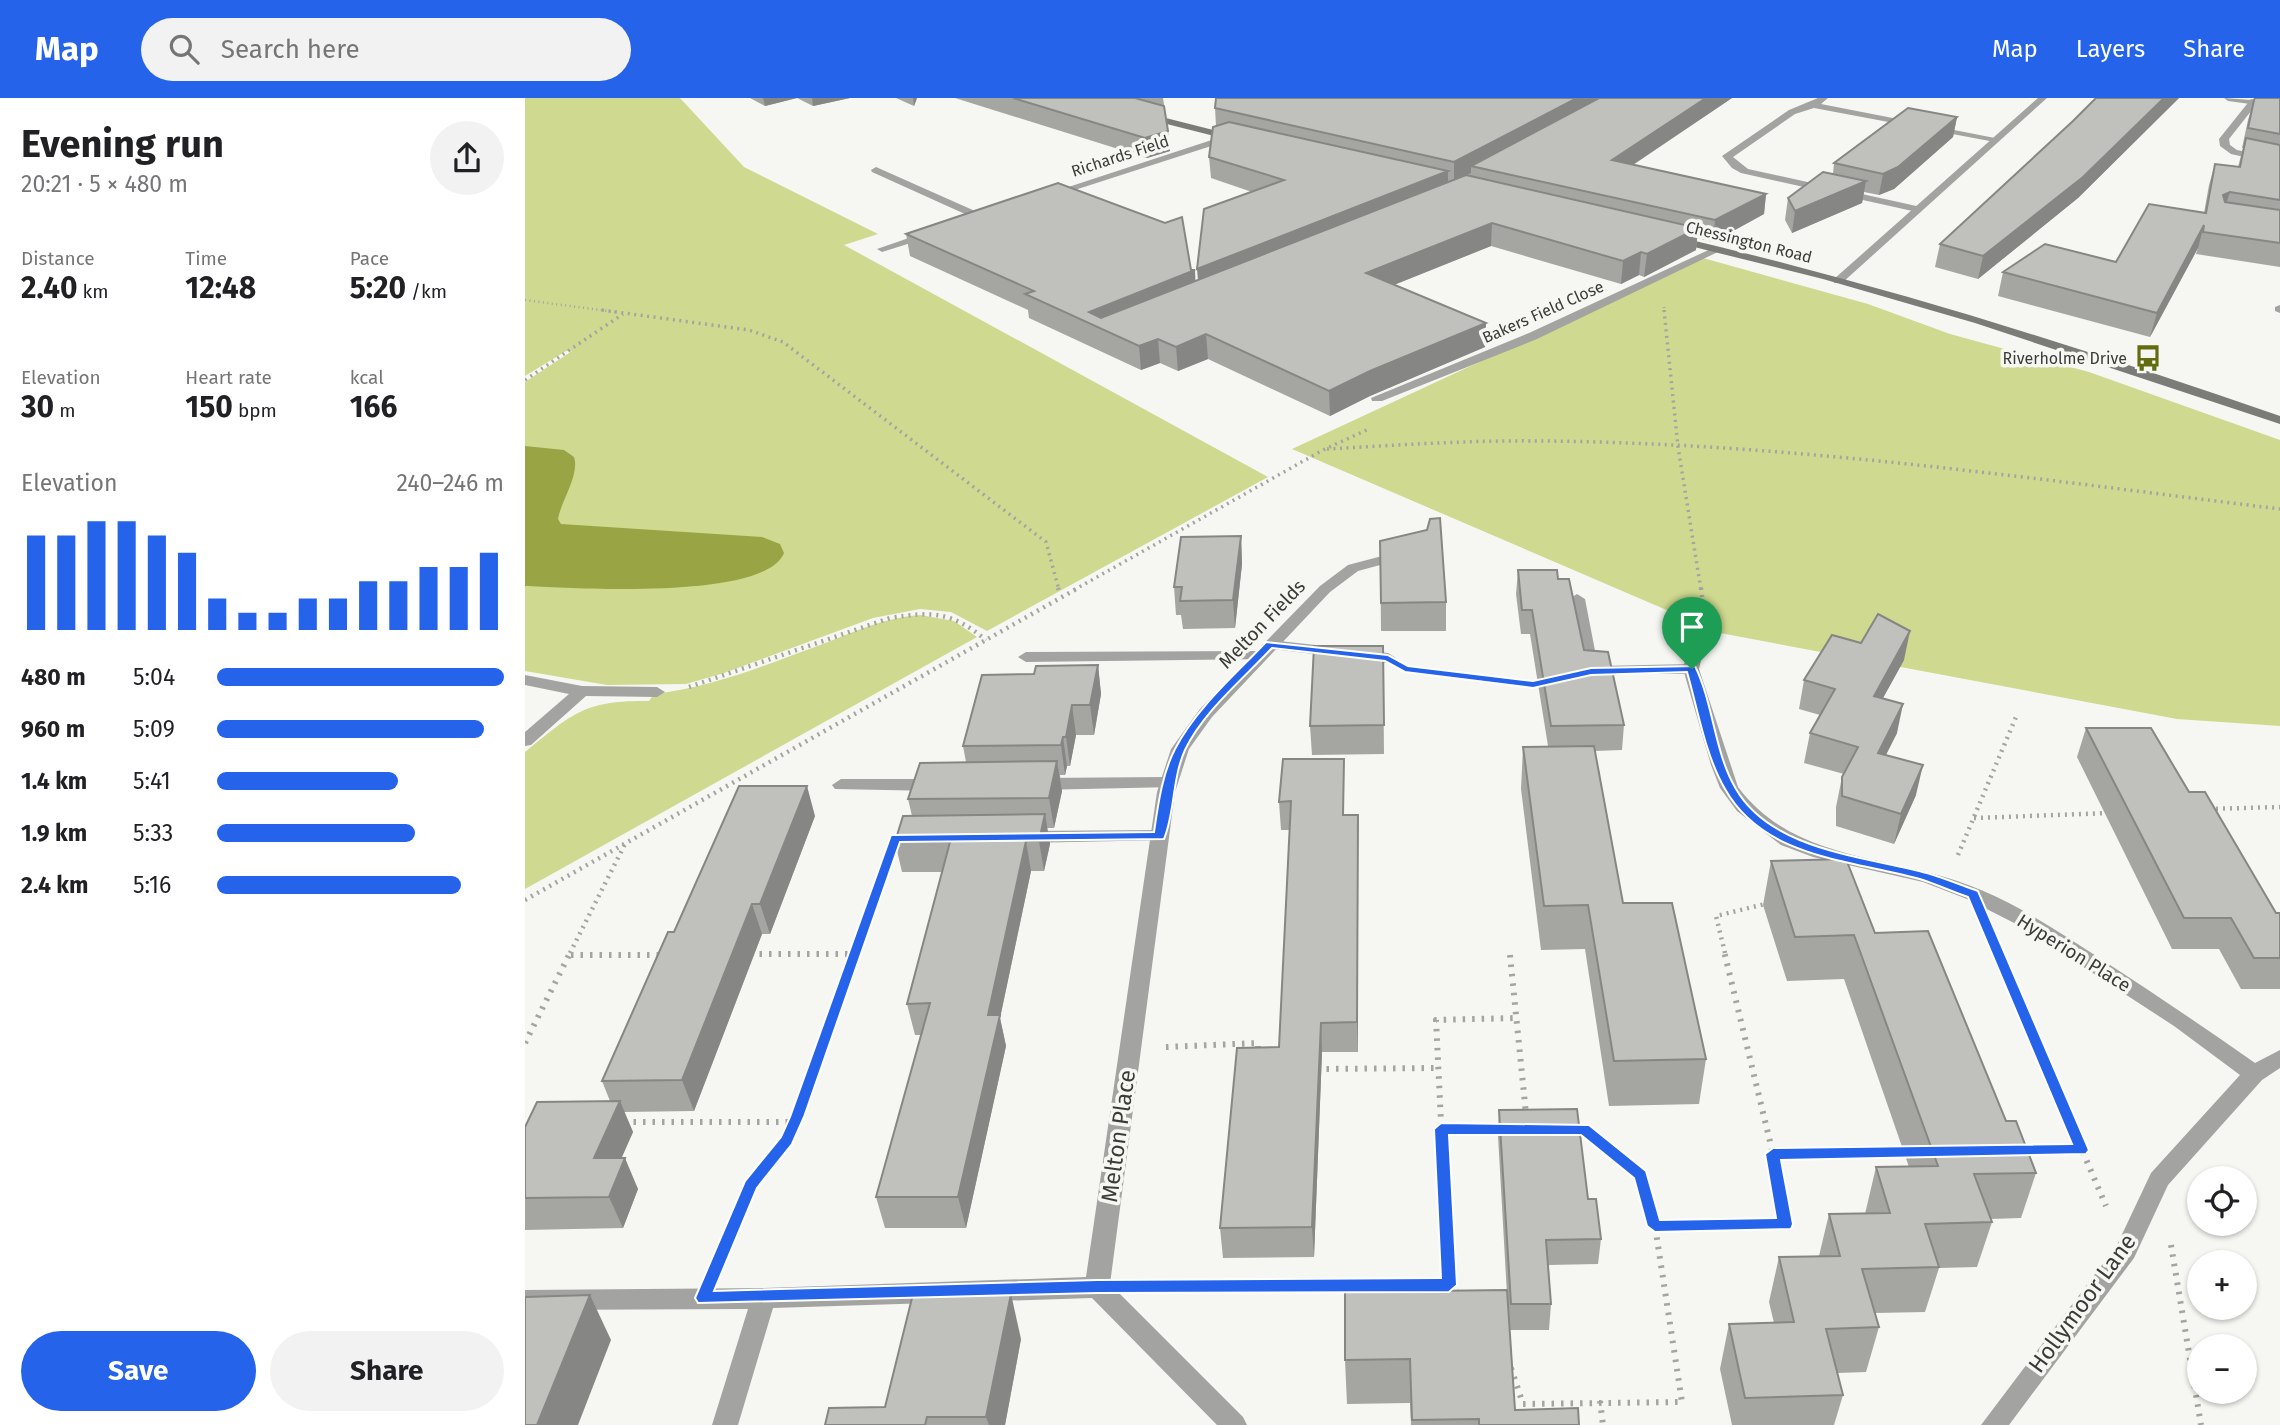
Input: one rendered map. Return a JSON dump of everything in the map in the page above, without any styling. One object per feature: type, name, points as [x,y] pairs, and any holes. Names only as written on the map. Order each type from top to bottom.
[{"type":"main road","points":[[1131,113],[1235,139]]},
{"type":"main road","name":"Chessington Road","points":[[1665,237],[1838,281],[2115,364],[2280,420]]},
{"type":"street","points":[[1823,98],[1813,105],[1793,112],[1727,156],[1735,166],[1745,171],[1917,209]]},
{"type":"street","points":[[1838,281],[2043,98]]},
{"type":"street","points":[[2234,98],[2280,104]]},
{"type":"street","points":[[2255,101],[2224,139],[2225,146],[2234,152],[2280,162]]},
{"type":"street","points":[[1813,105],[1995,139]]},
{"type":"street","name":"Richards Field","points":[[1040,198],[1235,139]]},
{"type":"street","points":[[876,170],[980,217]]},
{"type":"street","points":[[968,221],[992,213]]},
{"type":"street","points":[[882,249],[943,229]]},
{"type":"street","name":"Bakers Field Close","points":[[1377,398],[1533,337],[1719,249]]},
{"type":"street","name":"Melton Fields","points":[[1167,788],[1180,749],[1199,722],[1264,650],[1325,589],[1353,568],[1421,552]]},
{"type":"street","points":[[1577,599],[1591,671],[1692,669]]},
{"type":"street","name":"Hyperion Place","points":[[1700,631],[1692,669],[1720,765],[1729,788],[1743,807],[1788,841],[1813,851],[1927,877],[1973,894],[2029,922],[2181,1021],[2254,1074]]},
{"type":"street","points":[[1026,657],[1264,650],[1388,658]]},
{"type":"street","points":[[525,680],[582,691],[657,692]]},
{"type":"street","points":[[525,741],[582,691]]},
{"type":"street","points":[[1019,784],[1167,788]]},
{"type":"street","points":[[841,785],[950,785]]},
{"type":"street","name":"Melton Place","points":[[1097,1287],[1167,788]]},
{"type":"street","points":[[1007,837],[1160,836]]},
{"type":"street","name":"Hollymoor Lane","points":[[1994,1425],[2126,1251],[2159,1179],[2254,1074],[2280,1058]]},
{"type":"street","points":[[525,1300],[764,1298],[1097,1287],[1234,1425]]},
{"type":"street","points":[[725,1425],[764,1298]]},
{"type":"path","points":[[1663,299],[1678,447],[1703,605],[1700,631]]},
{"type":"path","points":[[525,300],[761,332],[782,342],[1046,542],[1059,591]]},
{"type":"path","points":[[525,380],[624,313]]},
{"type":"path","points":[[525,900],[1323,450],[1371,428]]},
{"type":"path","points":[[1323,450],[1438,442],[1572,442],[1678,447],[1991,475],[2280,509]]},
{"type":"path","points":[[657,692],[721,679],[867,624],[916,612],[955,618],[986,640]]},
{"type":"path","points":[[1388,658],[1405,669],[1533,685],[1591,671]]},
{"type":"path","points":[[2016,717],[1957,858],[2126,1251]]},
{"type":"path","points":[[2197,810],[2280,807]]},
{"type":"path","points":[[1974,818],[2113,813]]},
{"type":"path","points":[[703,1298],[750,1185],[787,1140],[795,1122],[895,838]]},
{"type":"path","points":[[525,1043],[625,844]]},
{"type":"path","points":[[1655,1226],[1785,1224],[1773,1154],[1716,916],[1783,900]]},
{"type":"path","points":[[571,955],[665,954]]},
{"type":"path","points":[[747,954],[855,954]]},
{"type":"path","points":[[1510,955],[1528,1129]]},
{"type":"path","points":[[1449,1285],[1436,1020],[1517,1018]]},
{"type":"path","points":[[1130,1048],[1258,1043],[1258,1056]]},
{"type":"path","points":[[1313,1069],[1439,1068]]},
{"type":"path","points":[[620,1122],[795,1122]]},
{"type":"path","points":[[1441,1129],[1515,1129]]},
{"type":"path","points":[[1508,1359],[1523,1404],[1682,1402],[1655,1226],[1641,1175],[1584,1129],[1562,1129]]},
{"type":"path","points":[[2014,1151],[2081,1150]]},
{"type":"path","points":[[1773,1154],[1920,1152]]},
{"type":"path","points":[[2159,1179],[2201,1425]]},
{"type":"path","points":[[1097,1287],[1449,1285],[1467,1302]]},
{"type":"path","points":[[1600,1401],[1603,1425]]},
{"type":"shaded area","points":[[525,98],[680,98],[744,167],[878,234],[844,245],[1268,477],[987,631],[951,612],[920,609],[873,618],[724,673],[686,684],[607,685],[525,671],[525,382],[572,351],[566,351],[525,376]]},
{"type":"shaded area","points":[[1703,258],[1868,304],[1950,334],[2089,372],[2280,440],[2280,726],[2177,719],[1720,633],[1292,449]]},
{"type":"shaded area","points":[[525,446],[564,450],[574,457],[572,479],[558,519],[561,524],[762,537],[780,544],[784,553],[769,568],[742,579],[706,585],[623,589],[525,586]]},
{"type":"shaded area","points":[[920,615],[954,621],[977,637],[525,889],[525,752],[568,718],[594,706],[649,701],[654,694],[721,680],[873,625]]},
{"type":"building","points":[[1013,98],[1135,98],[1164,106],[1168,131],[1145,138]]},
{"type":"building","points":[[1216,98],[1577,98],[1454,162],[1215,108]]},
{"type":"building","points":[[1599,98],[1706,98],[1612,160],[1766,194],[1715,220],[1471,166]]},
{"type":"building","points":[[2096,98],[2164,98],[2083,177],[1983,256],[1940,244],[2073,121]]},
{"type":"building","points":[[2255,98],[2280,98],[2280,134],[2248,128]]},
{"type":"building","points":[[1908,108],[1957,117],[1898,167],[1883,174],[1834,163]]},
{"type":"building","points":[[1229,122],[1448,171],[1197,269],[1204,209],[1284,180],[1209,157],[1213,127]]},
{"type":"building","points":[[2246,138],[2280,145],[2280,200],[2230,192],[2223,195],[2225,202],[2280,210],[2280,243],[2203,232],[2204,225],[2157,313],[2003,272],[2045,244],[2116,262],[2149,204],[2206,213],[2215,164],[2240,167]]},
{"type":"building","points":[[1823,172],[1866,181],[1795,211],[1788,198]]},
{"type":"building","points":[[1466,175],[1698,228],[1647,254],[1641,252],[1623,261],[1492,223],[1366,273],[1486,323],[1329,391],[1206,334],[1176,347],[1158,339],[1139,346],[1025,294],[1034,291],[906,234],[1058,183],[1165,223],[1182,217],[1191,270],[1195,270],[1089,312],[1101,318]]},
{"type":"building","points":[[1440,518],[1446,602],[1381,603],[1380,541],[1427,530],[1430,519]]},
{"type":"building","points":[[1241,536],[1233,600],[1180,601],[1182,587],[1174,587],[1181,537]]},
{"type":"building","points":[[1518,570],[1557,570],[1558,579],[1569,579],[1584,650],[1608,652],[1624,725],[1551,726],[1532,610],[1522,610]]},
{"type":"building","points":[[1878,614],[1910,631],[1874,696],[1903,704],[1878,753],[1923,765],[1901,814],[1842,796],[1842,777],[1858,747],[1810,733],[1835,689],[1804,680],[1832,635],[1861,643]]},
{"type":"building","points":[[1314,646],[1383,646],[1384,725],[1310,726]]},
{"type":"building","points":[[1098,665],[1090,705],[1072,705],[1066,737],[1063,737],[1061,745],[963,746],[982,675],[1034,674],[1036,666]]},
{"type":"building","points":[[2086,728],[2151,728],[2189,792],[2205,792],[2276,913],[2280,913],[2280,958],[2254,958],[2231,918],[2184,918]]},
{"type":"building","points":[[1594,746],[1623,903],[1672,903],[1706,1059],[1614,1061],[1588,905],[1544,906],[1523,747]]},
{"type":"building","points":[[1283,759],[1344,759],[1343,815],[1358,815],[1357,1022],[1321,1023],[1312,1227],[1220,1228],[1237,1048],[1279,1047],[1291,801],[1279,802]]},
{"type":"building","points":[[1057,761],[1049,798],[908,799],[920,763]]},
{"type":"building","points":[[739,786],[807,786],[760,904],[752,904],[682,1080],[602,1081],[668,932],[674,932]]},
{"type":"building","points":[[1045,814],[1039,841],[1026,841],[988,1015],[1000,1015],[958,1197],[876,1197],[930,1003],[907,1004],[950,842],[895,842],[903,816]]},
{"type":"building","points":[[1846,859],[1875,933],[1928,931],[2006,1121],[2016,1121],[2036,1173],[1974,1174],[1992,1222],[1925,1224],[1939,1267],[1862,1269],[1879,1327],[1826,1329],[1843,1395],[1745,1398],[1729,1324],[1794,1322],[1779,1257],[1840,1256],[1829,1214],[1890,1213],[1876,1167],[1938,1166],[1854,935],[1795,937],[1771,861]]},
{"type":"building","points":[[620,1101],[594,1158],[625,1158],[609,1197],[525,1198],[525,1127],[537,1102]]},
{"type":"building","points":[[1577,1109],[1588,1199],[1596,1199],[1601,1239],[1546,1240],[1551,1304],[1511,1304],[1499,1110]]},
{"type":"building","points":[[1507,1290],[1515,1410],[1578,1408],[1579,1425],[1479,1425],[1479,1419],[1412,1420],[1410,1359],[1345,1360],[1345,1292]]},
{"type":"building","points":[[913,1294],[1011,1294],[986,1417],[927,1417],[925,1425],[825,1425],[829,1408],[885,1407]]},
{"type":"building","points":[[590,1295],[537,1425],[525,1425],[525,1297]]},
{"type":"place","name":"Riverholme Drive","points":[[2148,358]]},
{"type":"route","points":[[1270,645],[1388,658],[1405,669],[1533,685],[1591,671],[1692,669],[1720,765],[1729,788],[1743,807],[1788,841],[1813,851],[1927,877],[1973,894],[2081,1150],[1773,1154],[1785,1224],[1655,1226],[1641,1175],[1584,1129],[1441,1129],[1449,1285],[1097,1287],[703,1298],[750,1185],[787,1140],[797,1117],[895,838],[1160,836],[1166,792],[1180,749],[1206,713],[1270,645]]}]
